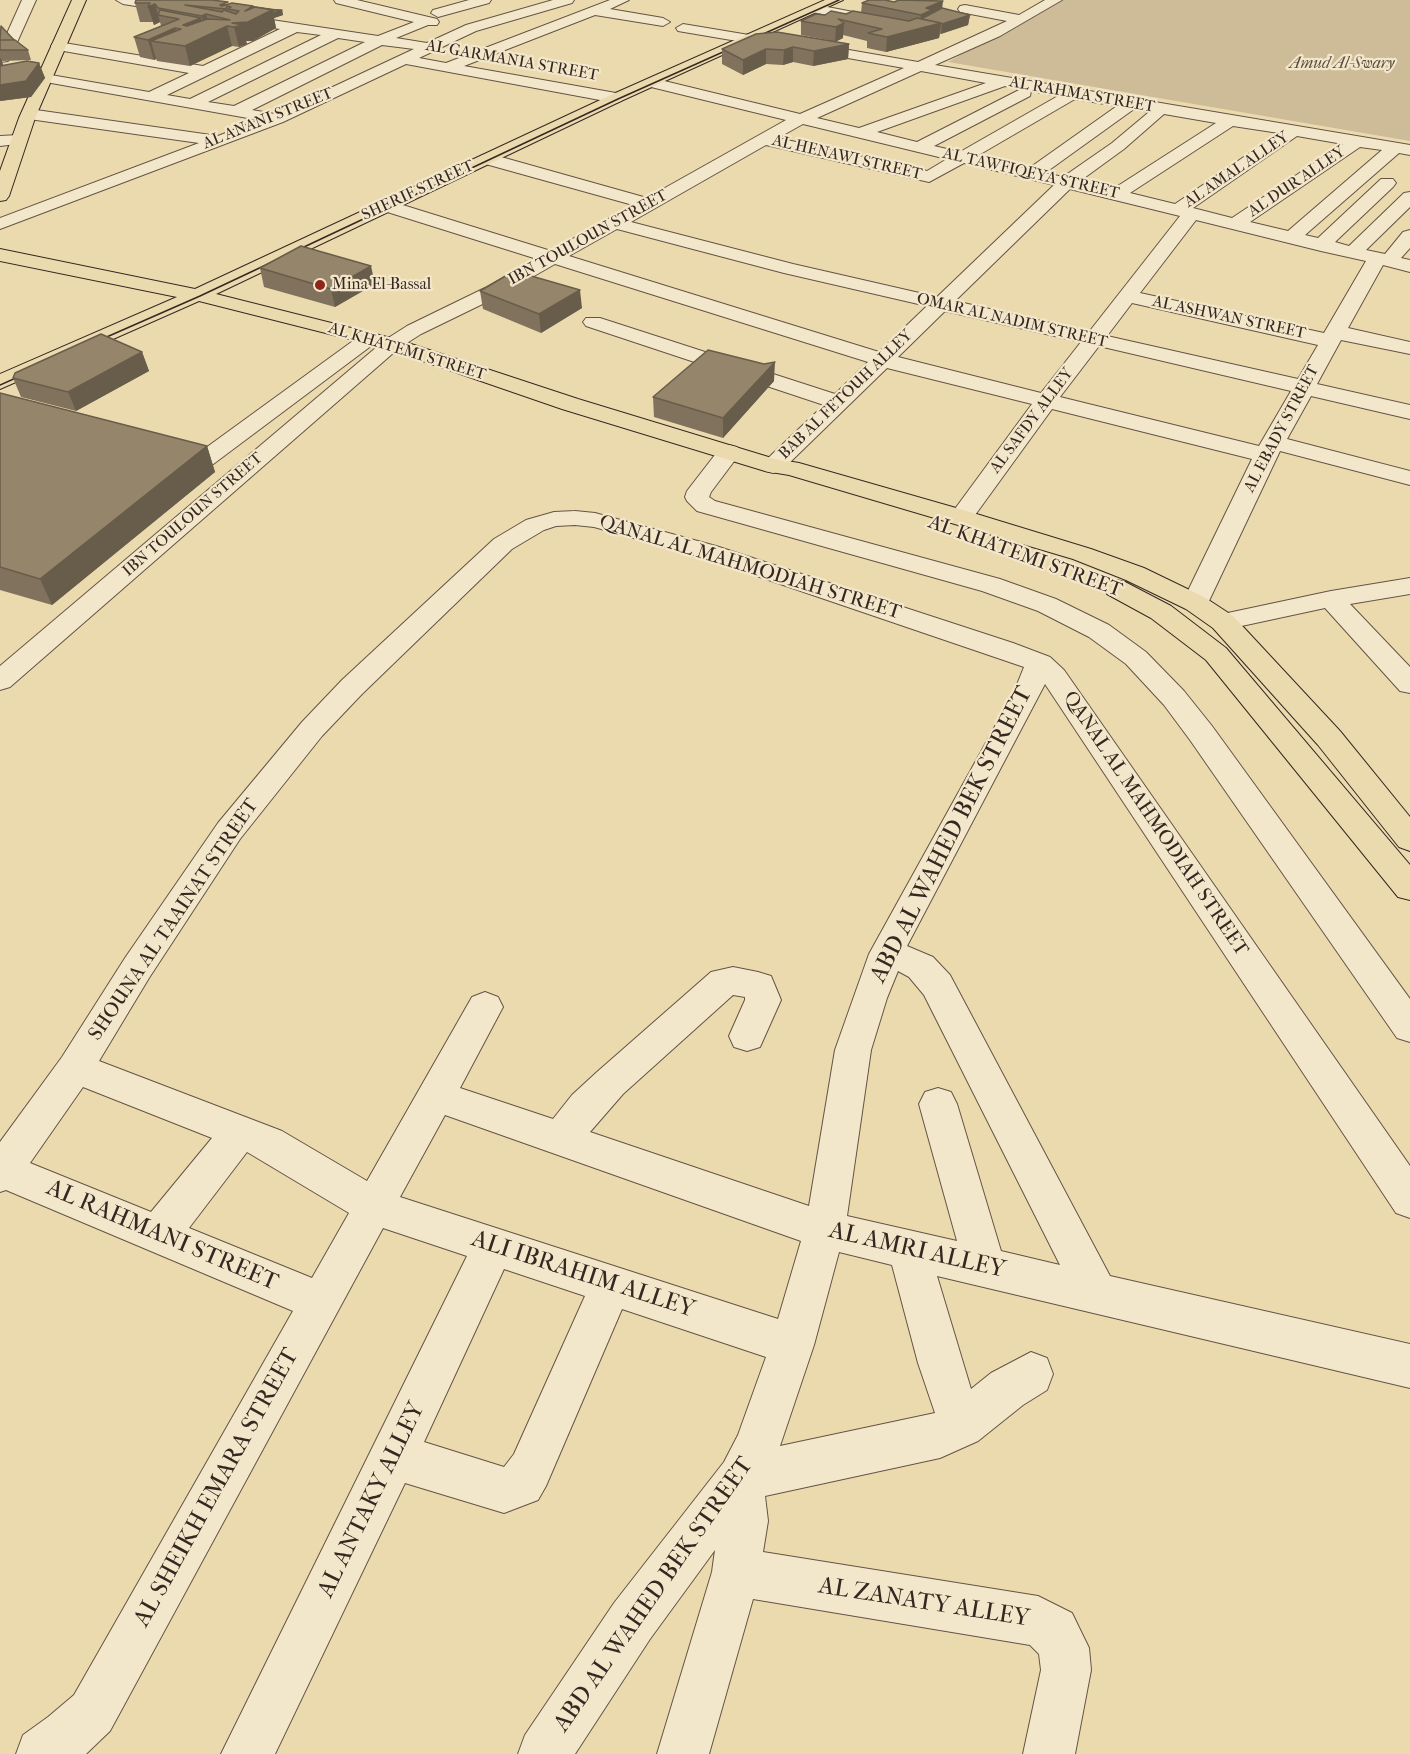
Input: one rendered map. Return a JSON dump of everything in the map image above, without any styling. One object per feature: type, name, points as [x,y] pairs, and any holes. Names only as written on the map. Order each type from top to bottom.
[{"type":"main road","points":[[0,196],[29,114],[79,0]]},
{"type":"main road","name":"SHERIF STREET","points":[[0,382],[196,295],[616,99],[836,0]]},
{"type":"main road","name":"AL KHATEMI STREET","points":[[0,255],[196,295],[392,344],[570,405],[773,466],[791,468],[961,517],[1091,557],[1135,574],[1195,603],[1223,622],[1329,738],[1410,839]]},
{"type":"main road","points":[[0,368],[53,359]]},
{"type":"main road","name":"AL KHATEMI STREET","points":[[773,466],[791,477],[1059,565],[1109,584],[1180,625],[1216,654],[1237,676],[1410,888]]},
{"type":"street","points":[[3,58],[29,0]]},
{"type":"street","points":[[123,0],[200,13]]},
{"type":"street","points":[[341,0],[472,27]]},
{"type":"street","points":[[370,7],[394,0],[432,17]]},
{"type":"street","points":[[452,0],[467,5]]},
{"type":"street","points":[[235,112],[380,40],[432,17],[484,0]]},
{"type":"street","name":"AL ANANI STREET","points":[[0,224],[277,119],[472,27],[567,0]]},
{"type":"street","points":[[579,0],[599,9],[663,22]]},
{"type":"street","points":[[448,68],[622,0]]},
{"type":"street","name":"IBN TOULOUN STREET","points":[[0,681],[392,344],[414,330],[492,292],[802,118],[920,67],[1021,19],[1055,0]]},
{"type":"street","points":[[512,3],[571,20]]},
{"type":"street","points":[[825,24],[867,5]]},
{"type":"street","points":[[817,9],[888,23]]},
{"type":"street","points":[[965,9],[1021,19]]},
{"type":"street","points":[[222,16],[335,34],[487,53]]},
{"type":"street","points":[[150,97],[294,28]]},
{"type":"street","name":"AL RAHMA STREET","points":[[683,28],[786,43],[1095,98],[1403,149]]},
{"type":"street","points":[[192,104],[335,34]]},
{"type":"street","points":[[58,46],[124,74],[150,97],[277,119]]},
{"type":"street","name":"AL GARMANIA STREET","points":[[401,59],[616,99]]},
{"type":"street","points":[[45,78],[205,71]]},
{"type":"street","points":[[860,132],[1005,82]]},
{"type":"street","name":"AL TAWFIQEYA STREET","points":[[652,83],[1093,189],[1114,186],[1154,202],[1353,252],[1380,269],[1410,266]]},
{"type":"street","points":[[873,86],[894,93]]},
{"type":"street","points":[[875,166],[1035,87]]},
{"type":"street","points":[[964,158],[1072,94]]},
{"type":"street","points":[[984,163],[1095,98]]},
{"type":"street","points":[[914,99],[935,106]]},
{"type":"street","points":[[843,100],[900,118]]},
{"type":"street","points":[[1032,174],[1131,104]]},
{"type":"street","name":"BAB AL FETOUH ALLEY","points":[[773,466],[1067,182],[1118,146],[1161,109]]},
{"type":"street","points":[[1171,128],[1187,113]]},
{"type":"street","points":[[29,114],[217,140]]},
{"type":"street","points":[[1114,186],[1231,120]]},
{"type":"street","points":[[1245,138],[1264,125]]},
{"type":"street","name":"AL AMAL ALLEY","points":[[1194,213],[1295,130]]},
{"type":"street","points":[[1305,149],[1324,135]]},
{"type":"street","name":"AL HENAWI STREET","points":[[762,139],[918,176],[933,176],[964,158]]},
{"type":"street","points":[[0,141],[19,140]]},
{"type":"street","name":"AL DUR ALLEY","points":[[1236,224],[1358,141]]},
{"type":"street","points":[[1292,237],[1369,170],[1403,149]]},
{"type":"street","points":[[488,159],[649,204]]},
{"type":"street","points":[[1321,244],[1410,162]]},
{"type":"street","points":[[1312,197],[1349,170],[1369,170]]},
{"type":"street","points":[[1154,202],[1172,190]]},
{"type":"street","points":[[1353,252],[1410,197]]},
{"type":"street","points":[[1194,213],[1230,203]]},
{"type":"street","points":[[387,206],[882,360],[1046,401],[1410,478]]},
{"type":"street","name":"AL SAFDY ALLEY","points":[[961,517],[1046,401],[1194,213]]},
{"type":"street","points":[[1266,231],[1284,217]]},
{"type":"street","name":"OMAR AL NADIM STREET","points":[[615,223],[791,269],[1410,412]]},
{"type":"street","name":"AL EBADY STREET","points":[[1195,603],[1269,448],[1332,336],[1380,269],[1410,236]]},
{"type":"street","name":"AL ASHWAN STREET","points":[[1127,296],[1332,336],[1410,348]]},
{"type":"street","points":[[593,322],[838,402]]},
{"type":"street","points":[[204,460],[370,338]]},
{"type":"street","points":[[729,452],[699,491],[697,496],[699,501],[706,506],[1000,588],[1047,605],[1099,631],[1136,658],[1174,698],[1201,733],[1410,1027]]},
{"type":"street","points":[[181,453],[243,472]]},
{"type":"street","name":"QANAL AL MAHMODIAH STREET","points":[[554,519],[595,520],[707,551],[1040,663],[1065,690],[1410,1200]]},
{"type":"street","name":"SHOUNA AL TAAINAT STREET","points":[[2,1172],[75,1068],[137,968],[228,831],[312,729],[352,687],[503,544],[527,529],[554,519]]},
{"type":"street","points":[[1223,622],[1331,599],[1410,586]]},
{"type":"street","points":[[1331,599],[1410,684]]},
{"type":"street","name":"ABD AL WAHED BEK STREET","points":[[543,1754],[632,1621],[740,1478],[757,1446],[792,1345],[825,1230],[853,1050],[869,999],[886,954],[1028,692],[1040,663]]},
{"type":"street","points":[[886,954],[908,960],[921,967],[937,985],[1096,1292]]},
{"type":"street","points":[[561,1139],[586,1107],[610,1083],[724,982],[733,981],[758,986],[762,993],[763,999],[747,1036]]},
{"type":"street","name":"AL SHEIKH EMARA STREET","points":[[42,1754],[67,1736],[92,1713],[485,1007]]},
{"type":"street","points":[[75,1068],[268,1143],[374,1206]]},
{"type":"street","name":"AL AMRI ALLEY","points":[[436,1096],[825,1230],[1410,1366]]},
{"type":"street","points":[[938,1104],[985,1266]]},
{"type":"street","points":[[159,1234],[241,1131]]},
{"type":"street","name":"AL RAHMANI STREET","points":[[2,1172],[159,1234],[320,1302]]},
{"type":"street","name":"ALI IBRAHIM ALLEY","points":[[374,1206],[792,1345]]},
{"type":"street","name":"AL ANTAKY ALLEY","points":[[247,1754],[394,1456],[494,1245]]},
{"type":"street","points":[[909,1249],[940,1363],[963,1425]]},
{"type":"street","points":[[394,1456],[504,1490],[521,1483],[530,1470],[612,1284]]},
{"type":"street","points":[[683,1754],[736,1572],[744,1521],[740,1478],[940,1435],[963,1425],[1007,1389],[1031,1374]]},
{"type":"street","name":"AL ZANATY ALLEY","points":[[736,1572],[1038,1621],[1054,1631],[1064,1648],[1066,1670],[1049,1754]]},
{"type":"green space","name":"Amud Al-Swary","points":[[1058,0],[1410,0],[1410,141],[948,62]]},
{"type":"building","points":[[136,0],[212,0],[228,2],[220,5],[222,6],[232,3],[253,6],[245,11],[255,7],[272,10],[248,22],[232,23],[243,25],[227,26],[185,46],[151,41],[181,29],[175,28],[148,40],[134,37],[179,19],[158,15],[160,10],[201,18],[183,25],[187,26],[207,19],[230,20],[206,14],[202,16],[158,8],[155,4],[148,7],[150,3],[135,3]],"holes":[[[185,5],[226,9],[227,6],[231,7],[228,9],[239,11],[236,14],[224,10],[222,12]]]},
{"type":"building","points":[[869,0],[943,1],[926,8],[932,10],[921,15],[862,3]]},
{"type":"building","points":[[942,8],[970,15],[942,24],[921,19]]},
{"type":"building","points":[[831,11],[846,14],[853,11],[909,21],[917,18],[941,23],[887,37],[868,33],[882,29],[838,19],[844,23],[836,27],[801,21],[816,14],[825,15]]},
{"type":"building","points":[[1,26],[14,40],[0,40]]},
{"type":"building","points":[[777,32],[849,44],[814,51],[793,47],[784,50],[766,49],[743,60],[722,49],[756,34]]},
{"type":"building","points":[[0,40],[15,40],[28,50],[0,50]]},
{"type":"building","points":[[27,61],[39,63],[26,81],[0,85],[0,66]]},
{"type":"building","points":[[301,246],[371,266],[331,289],[260,268]]},
{"type":"building","points":[[514,271],[580,290],[539,314],[480,291]]},
{"type":"building","points":[[101,334],[142,352],[68,392],[13,378],[15,373]]},
{"type":"building","points":[[708,350],[764,364],[775,362],[723,418],[653,397]]},
{"type":"building","points":[[0,393],[207,446],[40,579],[0,567]]},
{"type":"tram line","points":[[93,343],[200,296],[618,99],[839,0]]},
{"type":"tram line","points":[[0,385],[27,373]]},
{"type":"place","name":"Mina El-Bassal","points":[[320,285]]}]
